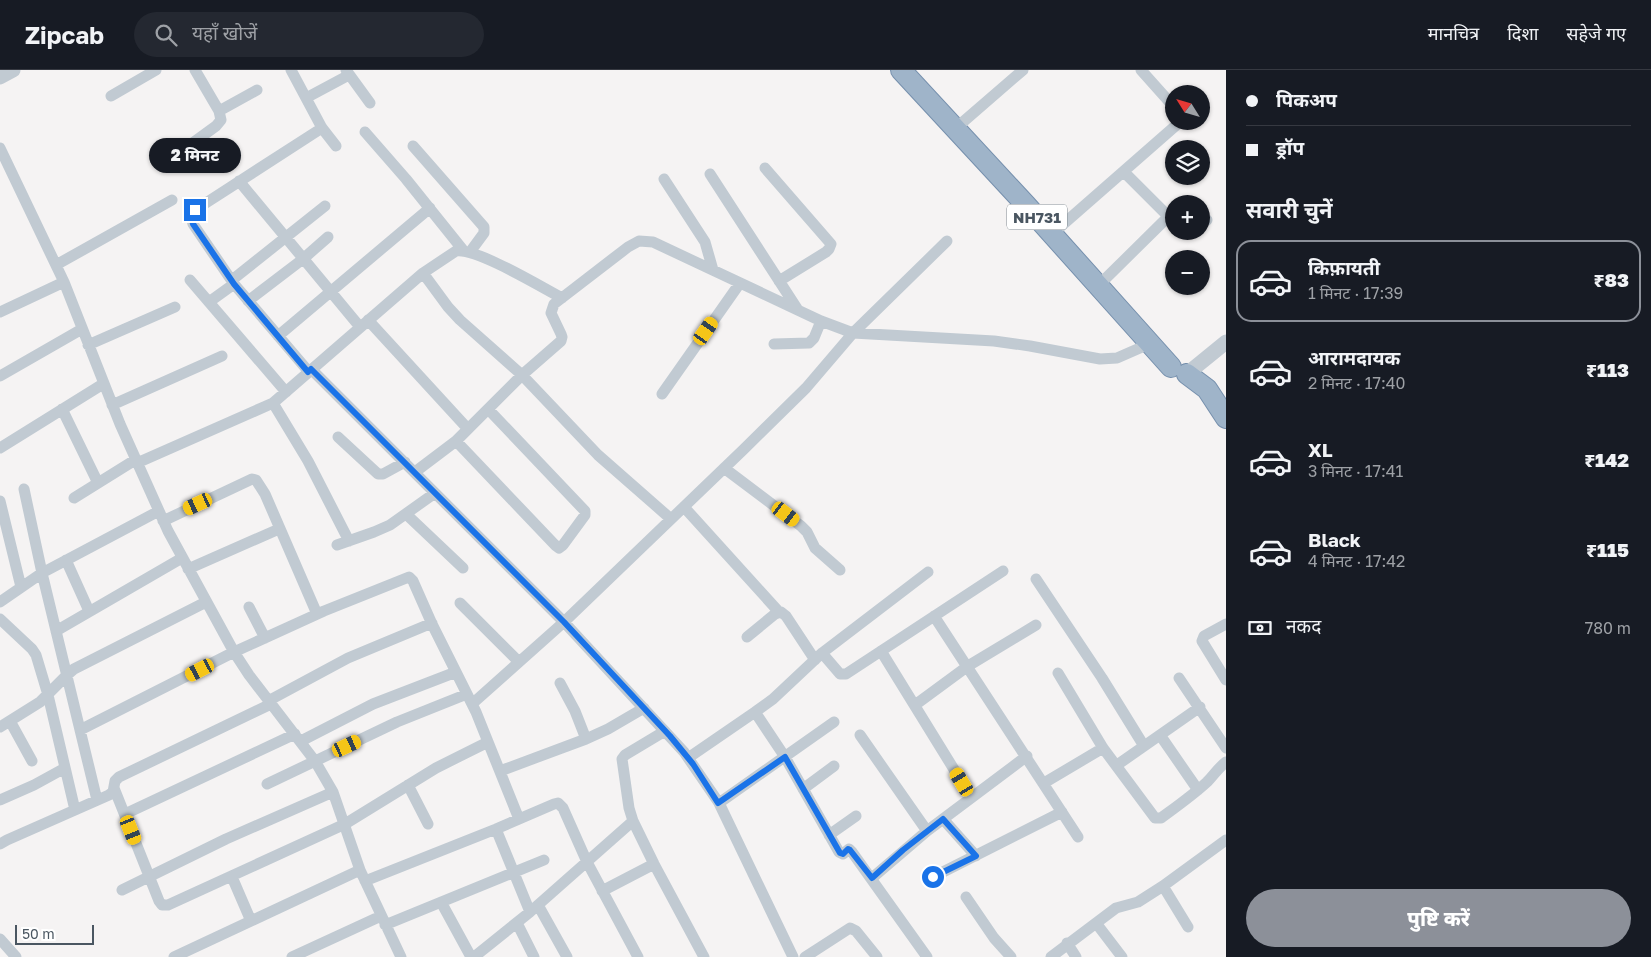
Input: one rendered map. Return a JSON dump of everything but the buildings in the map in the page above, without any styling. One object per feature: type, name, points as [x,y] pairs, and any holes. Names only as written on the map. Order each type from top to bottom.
[{"type":"highway","name":"NH731","points":[[901,70],[1052,234],[1149,344],[1207,389],[1226,418]]},
{"type":"street","points":[[0,77],[13,70]]},
{"type":"street","points":[[111,96],[156,70]]},
{"type":"street","points":[[168,160],[216,126],[222,118],[195,70]]},
{"type":"street","points":[[291,70],[322,128],[336,146]]},
{"type":"street","points":[[956,128],[1023,70]]},
{"type":"street","points":[[1141,70],[1165,97]]},
{"type":"street","points":[[306,98],[347,72],[370,103]]},
{"type":"street","points":[[219,111],[256,90]]},
{"type":"street","points":[[322,128],[195,210],[191,217],[193,224],[233,282],[278,336],[564,622],[666,731],[688,758],[718,803],[793,957]]},
{"type":"street","points":[[1052,234],[1171,130]]},
{"type":"street","points":[[365,132],[467,251],[562,298]]},
{"type":"street","points":[[74,498],[136,461],[273,403],[423,273],[456,251],[467,251],[484,233],[484,227],[413,146]]},
{"type":"street","points":[[0,148],[64,282],[103,384],[161,516],[188,570],[234,652],[269,702],[315,761],[333,792],[360,870],[401,957]]},
{"type":"street","points":[[765,168],[831,244],[826,252],[779,280]]},
{"type":"street","points":[[1124,172],[1165,208]]},
{"type":"street","points":[[710,174],[798,310]]},
{"type":"street","points":[[664,179],[704,242],[713,270]]},
{"type":"street","points":[[239,181],[329,291],[468,429]]},
{"type":"street","points":[[56,265],[172,200]]},
{"type":"street","points":[[209,302],[284,237],[325,206]]},
{"type":"street","points":[[278,336],[329,291],[430,208]]},
{"type":"street","points":[[1098,285],[1165,219]]},
{"type":"street","points":[[248,301],[328,237]]},
{"type":"street","points":[[415,472],[456,441],[522,375],[562,339],[552,318],[551,311],[554,304],[628,247],[639,241],[653,242],[821,321],[853,332],[994,341],[1100,359],[1110,359],[1125,355],[1149,344]]},
{"type":"street","points":[[267,784],[397,722],[469,699],[519,662],[564,622],[806,388],[853,332],[947,241]]},
{"type":"street","points":[[423,273],[460,320],[522,375],[598,455],[671,519]]},
{"type":"street","points":[[190,280],[286,392]]},
{"type":"street","points":[[0,312],[64,282]]},
{"type":"street","points":[[662,394],[740,283]]},
{"type":"street","points":[[88,345],[175,306]]},
{"type":"street","points":[[774,344],[809,343],[814,338],[821,321]]},
{"type":"street","points":[[0,376],[82,329]]},
{"type":"street","points":[[1182,371],[1226,342]]},
{"type":"street","points":[[112,405],[222,356]]},
{"type":"street","points":[[0,448],[103,384]]},
{"type":"street","points":[[273,403],[308,461],[349,541]]},
{"type":"street","points":[[62,409],[98,483]]},
{"type":"street","points":[[456,441],[554,545],[559,548],[563,546],[586,511],[488,409]]},
{"type":"street","points":[[338,437],[378,474],[383,474],[405,462]]},
{"type":"street","points":[[724,468],[801,526],[807,532],[815,548],[840,570]]},
{"type":"street","points":[[0,602],[42,572],[66,560],[161,516],[254,479],[259,483],[317,614]]},
{"type":"street","points":[[24,490],[97,800]]},
{"type":"street","points":[[337,545],[374,532],[390,524],[435,493]]},
{"type":"street","points":[[0,501],[21,587]]},
{"type":"street","points":[[684,507],[779,612],[786,616],[818,657],[843,675],[1002,571]]},
{"type":"street","points":[[406,514],[463,568]]},
{"type":"street","points":[[188,570],[279,529]]},
{"type":"street","points":[[56,631],[182,558]]},
{"type":"street","points":[[66,560],[89,611]]},
{"type":"street","points":[[688,758],[756,712],[818,657],[928,572]]},
{"type":"street","points":[[80,730],[264,638],[408,577],[413,580],[469,699],[519,819]]},
{"type":"street","points":[[1036,579],[1102,678],[1144,746]]},
{"type":"street","points":[[32,761],[5,724],[40,702],[67,675],[206,602]]},
{"type":"street","points":[[460,603],[519,662]]},
{"type":"street","points":[[249,607],[264,638]]},
{"type":"street","points":[[747,637],[779,612]]},
{"type":"street","points":[[934,616],[1078,837]]},
{"type":"street","points":[[0,619],[34,652],[48,695],[75,810]]},
{"type":"street","points":[[0,844],[111,793],[115,781],[119,777],[269,702],[348,658],[432,623]]},
{"type":"street","points":[[1226,624],[1204,636],[1202,641],[1226,680]]},
{"type":"street","points":[[915,705],[968,666],[1036,625]]},
{"type":"street","points":[[881,651],[971,797]]},
{"type":"street","points":[[125,814],[373,704],[456,672]]},
{"type":"street","points":[[1058,673],[1104,748],[1157,818],[1161,818],[1198,790],[1226,762]]},
{"type":"street","points":[[1179,678],[1226,748]]},
{"type":"street","points":[[560,683],[575,711],[586,739]]},
{"type":"street","points":[[500,771],[586,739],[608,729],[644,708]]},
{"type":"street","points":[[1117,766],[1200,708]]},
{"type":"street","points":[[756,712],[785,757],[840,853],[843,854],[848,849],[850,850],[872,878],[927,957]]},
{"type":"street","points":[[718,803],[834,722]]},
{"type":"street","points":[[666,731],[625,755],[622,759],[629,808],[633,821],[654,864],[704,957]]},
{"type":"street","points":[[860,735],[927,831]]},
{"type":"street","points":[[1160,736],[1198,790]]},
{"type":"street","points":[[114,788],[159,901],[165,906],[345,824],[436,768],[488,742]]},
{"type":"street","points":[[1044,783],[1104,748]]},
{"type":"street","points":[[872,878],[927,831],[1027,756]]},
{"type":"street","points":[[803,789],[834,766]]},
{"type":"street","points":[[0,800],[34,785],[65,768]]},
{"type":"street","points":[[408,785],[428,824]]},
{"type":"street","points":[[122,890],[226,839],[333,792]]},
{"type":"street","points":[[365,881],[554,804],[560,804],[587,862],[638,957]]},
{"type":"street","points":[[933,877],[1062,812]]},
{"type":"street","points":[[829,834],[856,816]]},
{"type":"street","points":[[943,819],[976,856]]},
{"type":"street","points":[[441,902],[473,957],[534,909],[633,821]]},
{"type":"street","points":[[496,829],[514,872],[534,909],[567,957]]},
{"type":"street","points":[[1050,957],[1116,908],[1133,904],[1162,886],[1226,840]]},
{"type":"street","points":[[292,957],[383,920],[441,902],[544,860]]},
{"type":"street","points":[[602,891],[654,864]]},
{"type":"street","points":[[174,957],[360,870]]},
{"type":"street","points":[[232,877],[251,922]]},
{"type":"street","points":[[1162,886],[1188,927]]},
{"type":"street","points":[[966,897],[981,920],[1011,957]]},
{"type":"street","points":[[517,923],[534,957]]},
{"type":"street","points":[[1096,923],[1122,957]]},
{"type":"street","points":[[805,957],[850,928],[856,931],[877,957]]},
{"type":"street","points":[[0,939],[16,957]]},
{"type":"street","points":[[1067,943],[1076,957]]},
{"type":"route","points":[[195,210],[191,217],[193,224],[234,284],[308,372],[311,369],[564,622],[684,752],[718,803],[785,757],[840,853],[843,854],[849,849],[872,878],[903,850],[943,819],[976,856],[933,877]]}]
